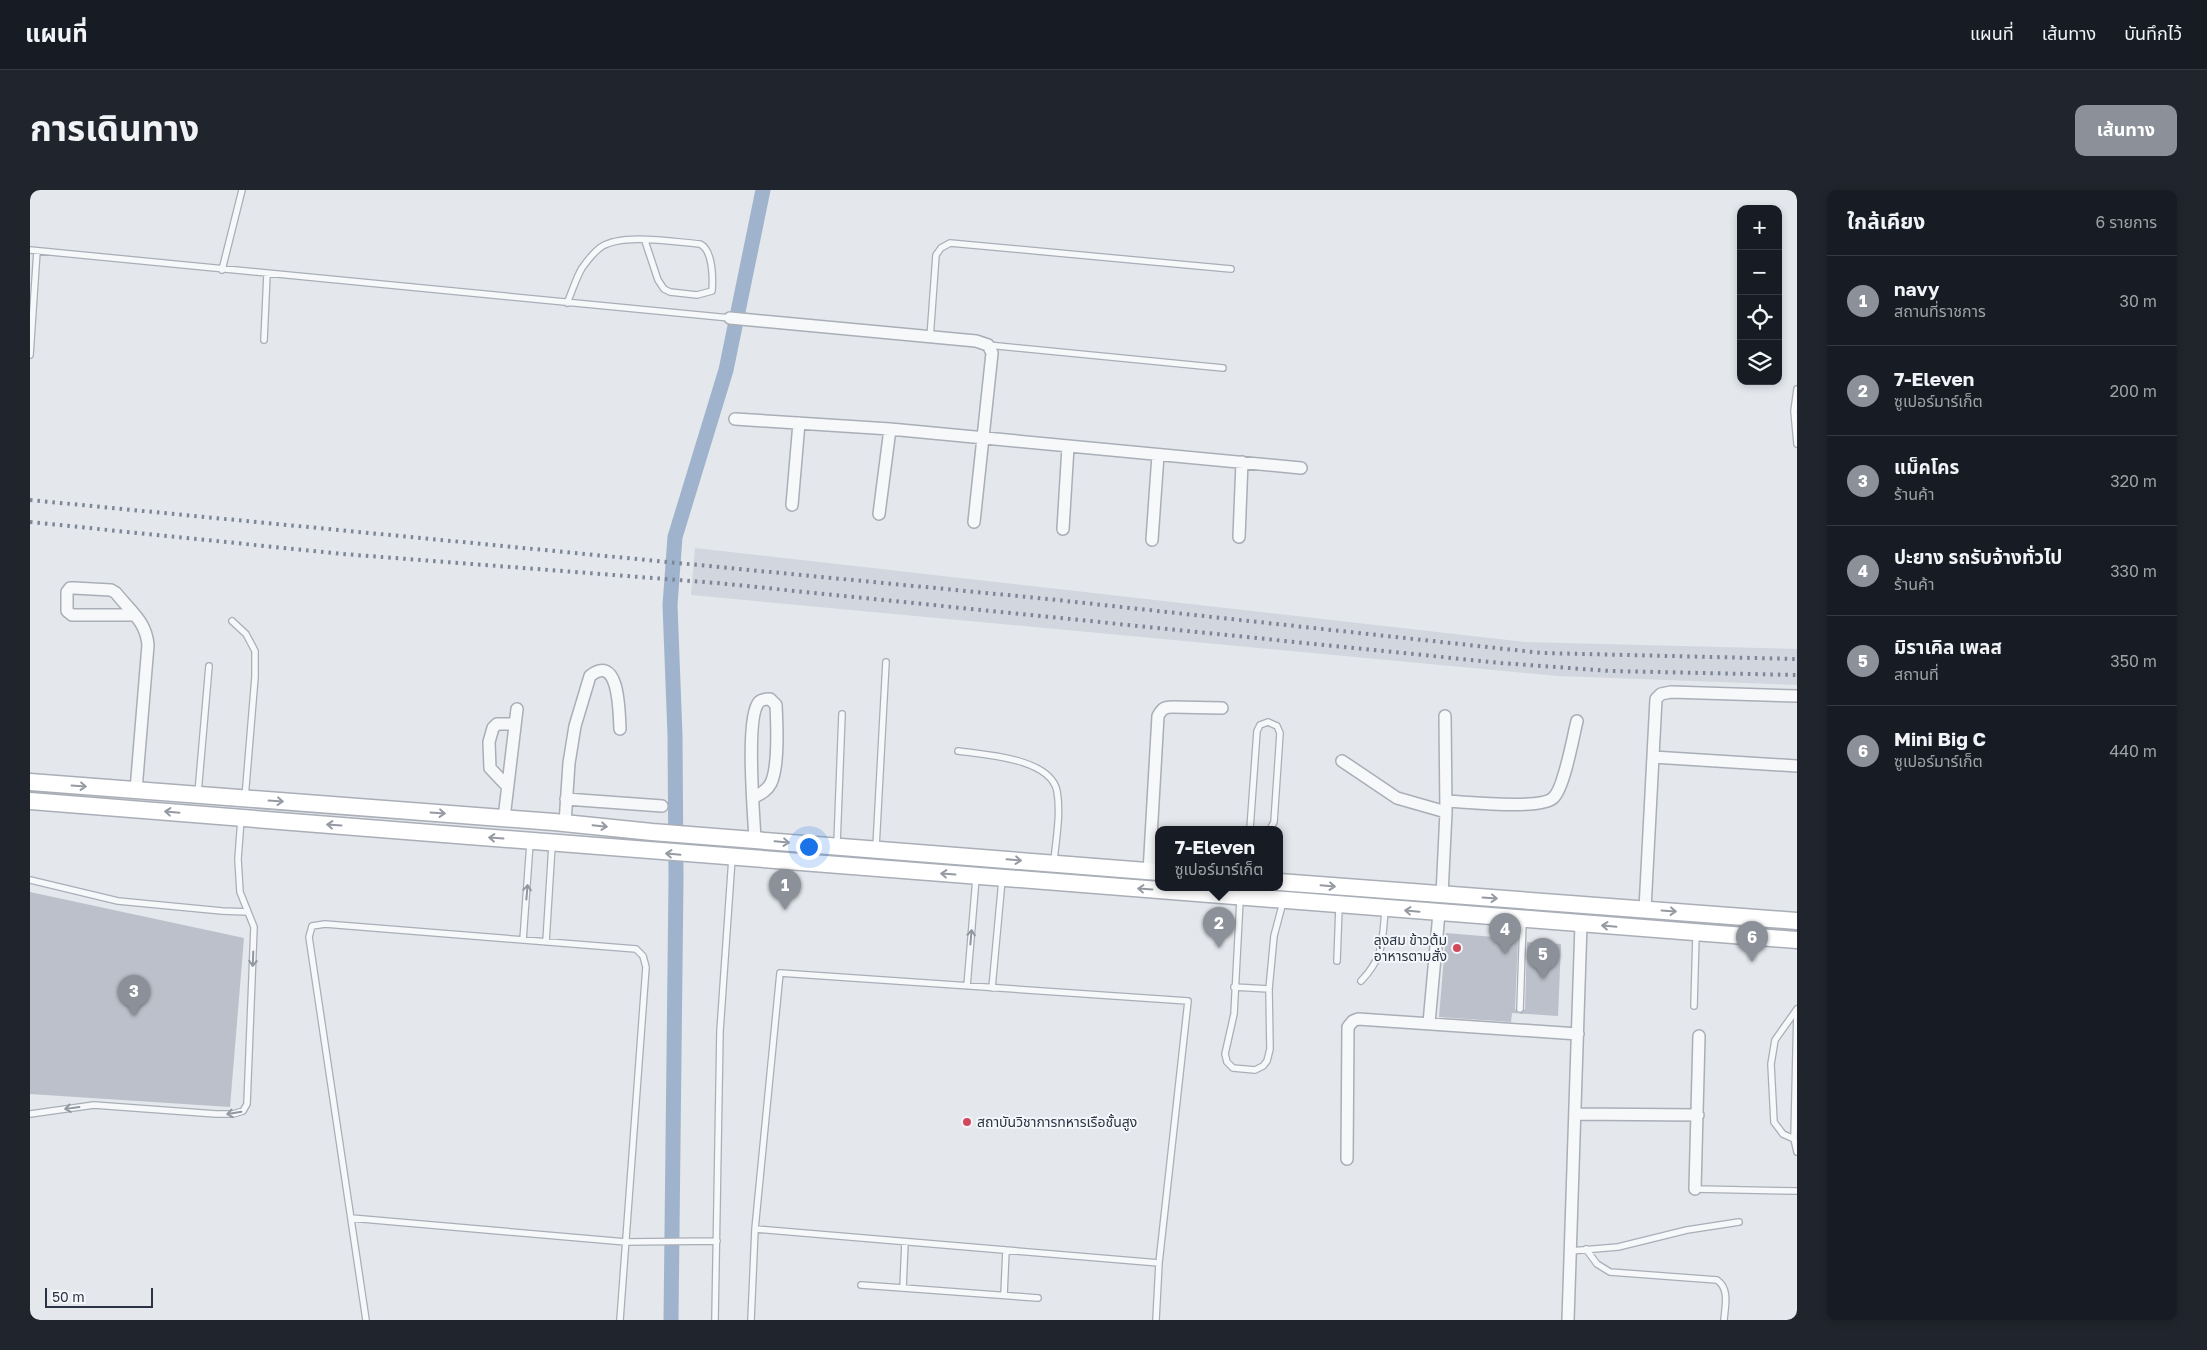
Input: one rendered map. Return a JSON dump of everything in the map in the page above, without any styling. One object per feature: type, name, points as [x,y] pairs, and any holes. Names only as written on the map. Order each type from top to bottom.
[{"type":"main road","points":[[30,782],[559,822],[698,836],[1154,872]]},
{"type":"main road","points":[[30,801],[697,856],[1155,887]]},
{"type":"main road","points":[[530,841],[531,820]]},
{"type":"main road","points":[[552,843],[559,822]]},
{"type":"main road","points":[[1283,882],[1797,921]]},
{"type":"main road","points":[[1224,891],[1241,892],[1284,900],[1339,905],[1797,940]]},
{"type":"main road","points":[[1644,929],[1645,909]]},
{"type":"street","points":[[730,318],[976,341],[988,345],[992,354],[974,522]]},
{"type":"street","points":[[735,419],[890,429],[1301,468]]},
{"type":"street","points":[[792,504],[799,423]]},
{"type":"street","points":[[879,514],[890,429]]},
{"type":"street","points":[[1063,529],[1068,447]]},
{"type":"street","points":[[1152,540],[1158,454]]},
{"type":"street","points":[[1239,537],[1242,462]]},
{"type":"street","points":[[135,615],[72,615],[67,611],[67,592],[70,588],[111,590],[116,593],[135,615],[147,632],[148,645],[136,790]]},
{"type":"street","points":[[559,822],[566,799],[575,726],[590,676],[595,672],[603,671],[611,676],[615,683],[620,729]]},
{"type":"street","points":[[1645,909],[1656,699],[1662,694],[1671,692],[1797,696]]},
{"type":"street","points":[[753,798],[766,790],[772,782],[775,766],[776,705],[770,699],[764,699],[758,703],[754,712],[751,757],[755,840]]},
{"type":"street","points":[[1155,826],[1158,716],[1161,710],[1172,706],[1222,708]]},
{"type":"street","points":[[504,818],[517,709]]},
{"type":"street","points":[[1442,895],[1446,806],[1445,716]]},
{"type":"street","points":[[1342,761],[1397,798],[1446,806],[1534,805],[1553,798],[1560,787],[1577,721]]},
{"type":"street","points":[[507,786],[490,768],[489,742],[493,728],[497,724],[515,724]]},
{"type":"street","points":[[1653,757],[1797,766]]},
{"type":"street","points":[[566,799],[662,806]]},
{"type":"street","points":[[1154,872],[1155,833]]},
{"type":"street","points":[[1429,1023],[1439,913]]},
{"type":"street","points":[[1568,1320],[1581,924]]},
{"type":"street","points":[[1347,1159],[1348,1027],[1350,1023],[1358,1019],[1578,1034]]},
{"type":"street","points":[[1695,1189],[1699,1036]]},
{"type":"street","points":[[1575,1114],[1698,1115]]},
{"type":"lane","points":[[222,270],[242,190]]},
{"type":"lane","points":[[567,303],[582,269],[600,248],[616,241],[645,241],[700,244],[704,246],[708,252],[712,291],[697,295],[670,292],[664,289],[658,280],[645,241]]},
{"type":"lane","points":[[930,338],[936,255],[941,248],[950,243],[1231,269]]},
{"type":"lane","points":[[30,250],[730,318]]},
{"type":"lane","points":[[30,355],[33,273],[37,251]]},
{"type":"lane","points":[[264,340],[267,274]]},
{"type":"lane","points":[[988,345],[1223,368]]},
{"type":"lane","points":[[1797,389],[1794,411],[1797,444]]},
{"type":"lane","points":[[232,621],[251,641],[255,651],[255,677],[245,799]]},
{"type":"lane","points":[[876,849],[886,662]]},
{"type":"lane","points":[[198,795],[209,666]]},
{"type":"lane","points":[[836,846],[842,714]]},
{"type":"lane","points":[[1250,826],[1257,731],[1260,725],[1268,722],[1277,726],[1280,733],[1274,822],[1272,826]]},
{"type":"lane","points":[[958,751],[1016,760],[1039,770],[1052,779],[1056,790],[1058,807],[1053,864]]},
{"type":"lane","points":[[30,1114],[94,1105],[216,1114],[233,1114],[243,1111],[247,1104],[254,927],[240,892],[238,858],[242,818]]},
{"type":"lane","points":[[523,940],[530,841]]},
{"type":"lane","points":[[546,942],[552,843]]},
{"type":"lane","points":[[715,1320],[720,1031],[732,858]]},
{"type":"lane","points":[[967,986],[976,876]]},
{"type":"lane","points":[[992,988],[1002,878]]},
{"type":"lane","points":[[30,880],[118,901],[248,912]]},
{"type":"lane","points":[[1241,892],[1234,987],[1234,1014],[1224,1054],[1227,1062],[1233,1068],[1255,1070],[1263,1066],[1267,1061],[1270,1049],[1270,989],[1274,936],[1284,900]]},
{"type":"lane","points":[[1337,961],[1339,905]]},
{"type":"lane","points":[[1361,981],[1374,968],[1380,955],[1385,908]]},
{"type":"lane","points":[[1520,1009],[1524,919]]},
{"type":"lane","points":[[366,1320],[309,937],[312,926],[325,924],[636,949],[642,956],[646,966],[620,1320]]},
{"type":"lane","points":[[1694,1006],[1696,933]]},
{"type":"lane","points":[[751,1320],[755,1229],[780,973],[1188,1001],[1159,1263],[1156,1320]]},
{"type":"lane","points":[[1234,987],[1270,989]]},
{"type":"lane","points":[[1794,1139],[1783,1134],[1774,1122],[1771,1064],[1775,1040],[1797,1007]]},
{"type":"lane","points":[[1797,1007],[1794,1139],[1797,1152]]},
{"type":"lane","points":[[1695,1189],[1797,1190]]},
{"type":"lane","points":[[351,1218],[626,1242],[717,1241]]},
{"type":"lane","points":[[1570,1251],[1618,1247],[1687,1230],[1739,1222]]},
{"type":"lane","points":[[755,1229],[1159,1263]]},
{"type":"lane","points":[[903,1288],[904,1242]]},
{"type":"lane","points":[[1004,1295],[1006,1250]]},
{"type":"lane","points":[[1586,1250],[1597,1264],[1610,1272],[1717,1280],[1724,1284],[1726,1290],[1724,1320]]},
{"type":"lane","points":[[861,1286],[1038,1298]]},
{"type":"shaded area","points":[[695,548],[1525,642],[1797,649],[1797,685],[1558,676],[691,595]]},
{"type":"building","points":[[30,892],[244,938],[230,1107],[30,1094]]},
{"type":"building","points":[[1446,933],[1518,939],[1515,1009],[1519,1013],[1512,1013],[1511,1022],[1439,1017]]},
{"type":"building","points":[[1527,942],[1561,944],[1558,1016],[1520,1013],[1525,1009]]},
{"type":"waterway","points":[[671,1320],[676,879],[675,735],[670,605],[675,537],[726,370],[763,190]]},
{"type":"railway","points":[[30,500],[1048,599],[1542,653],[1797,659]]},
{"type":"railway","points":[[30,522],[343,554],[717,583],[1501,663],[1610,671],[1797,675]]},
{"type":"place","name":"navy","points":[[785,910]]},
{"type":"place","name":"7-Eleven","points":[[1219,948]]},
{"type":"place","name":"ลุงสม ข้าวต้ม อาหารตามสั่ง","points":[[1457,948]]},
{"type":"place","name":"ปะยาง รถรับจ้างทั่วไป","points":[[1505,954]]},
{"type":"place","name":"Mini Big C","points":[[1752,962]]},
{"type":"place","name":"มิราเคิล เพลส","points":[[1543,979]]},
{"type":"place","name":"แม็คโคร","points":[[134,1016]]},
{"type":"place","name":"สถาบันวิชาการทหารเรือชั้นสูง","points":[[967,1122]]}]
